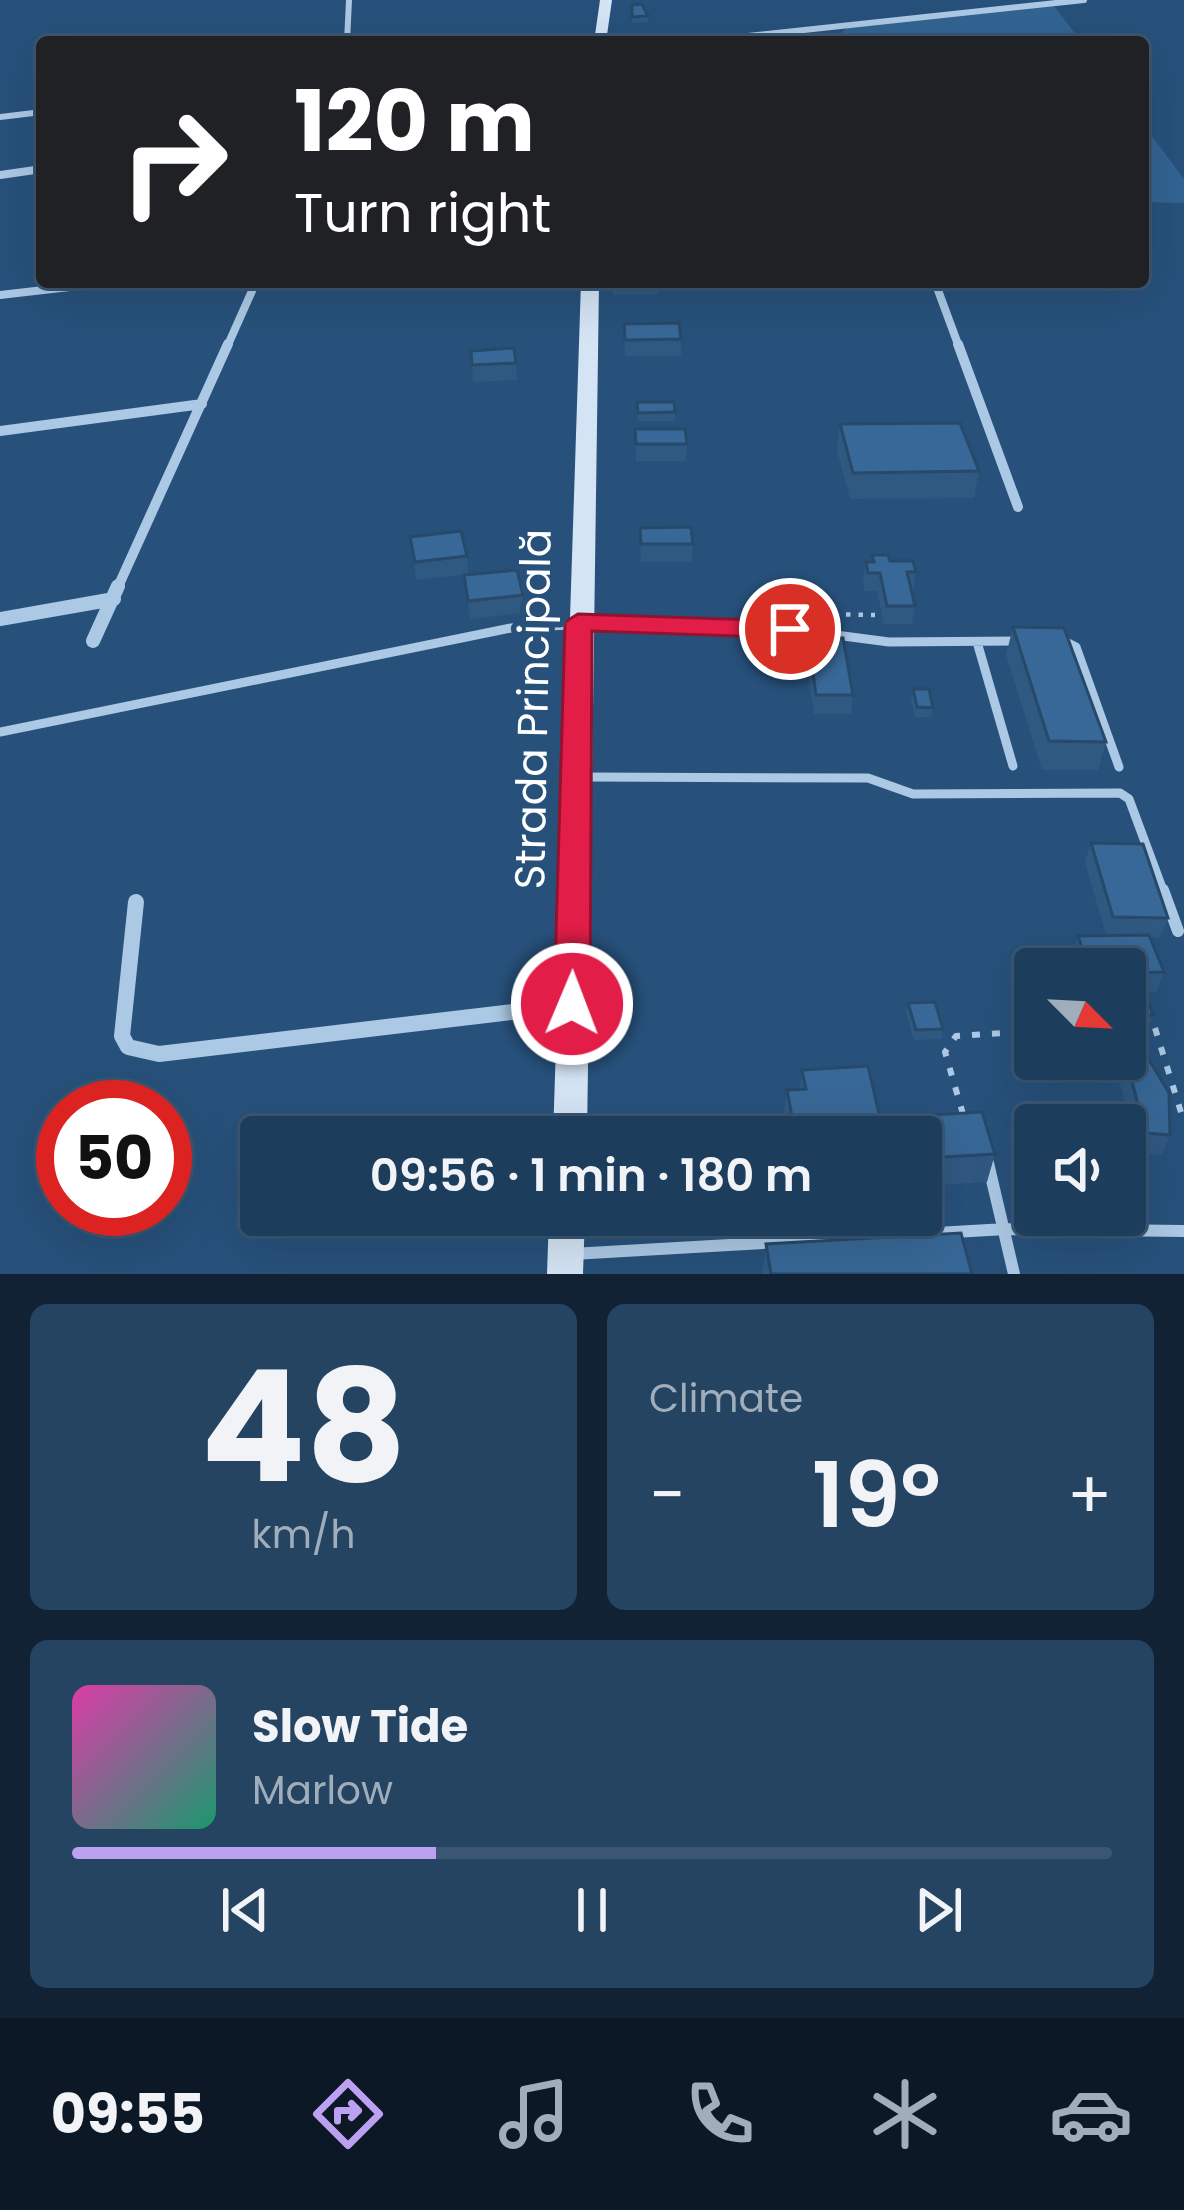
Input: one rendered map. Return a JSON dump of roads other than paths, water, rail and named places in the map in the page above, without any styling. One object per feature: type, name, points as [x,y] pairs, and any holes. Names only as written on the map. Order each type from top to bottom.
[{"type":"main road","points":[[601,36],[606,0]]},
{"type":"main road","name":"Strada Principală","points":[[569,1116],[590,288]]},
{"type":"street","points":[[347,36],[349,0]]},
{"type":"street","points":[[759,36],[1084,0]]},
{"type":"street","points":[[840,26],[842,36]]},
{"type":"street","points":[[0,117],[36,113]]},
{"type":"street","points":[[0,175],[36,170]]},
{"type":"street","points":[[0,295],[61,288]]},
{"type":"street","points":[[93,641],[253,288]]},
{"type":"street","points":[[937,288],[1018,507]]},
{"type":"street","points":[[0,431],[202,404]]},
{"type":"street","points":[[0,619],[114,599]]},
{"type":"street","points":[[136,902],[122,1036],[128,1048],[140,1052],[159,1054],[572,1004]]},
{"type":"lane","points":[[0,732],[511,628],[578,622],[790,629],[870,640],[1032,640]]},
{"type":"lane","points":[[1050,640],[1074,644],[1119,766]]},
{"type":"lane","points":[[977,642],[1013,766]]},
{"type":"lane","points":[[577,776],[868,778],[913,794],[1120,793],[1129,800],[1178,931]]},
{"type":"lane","points":[[967,1125],[981,1137],[1014,1274]]},
{"type":"lane","points":[[566,1264],[1006,1229],[1184,1231]]}]
